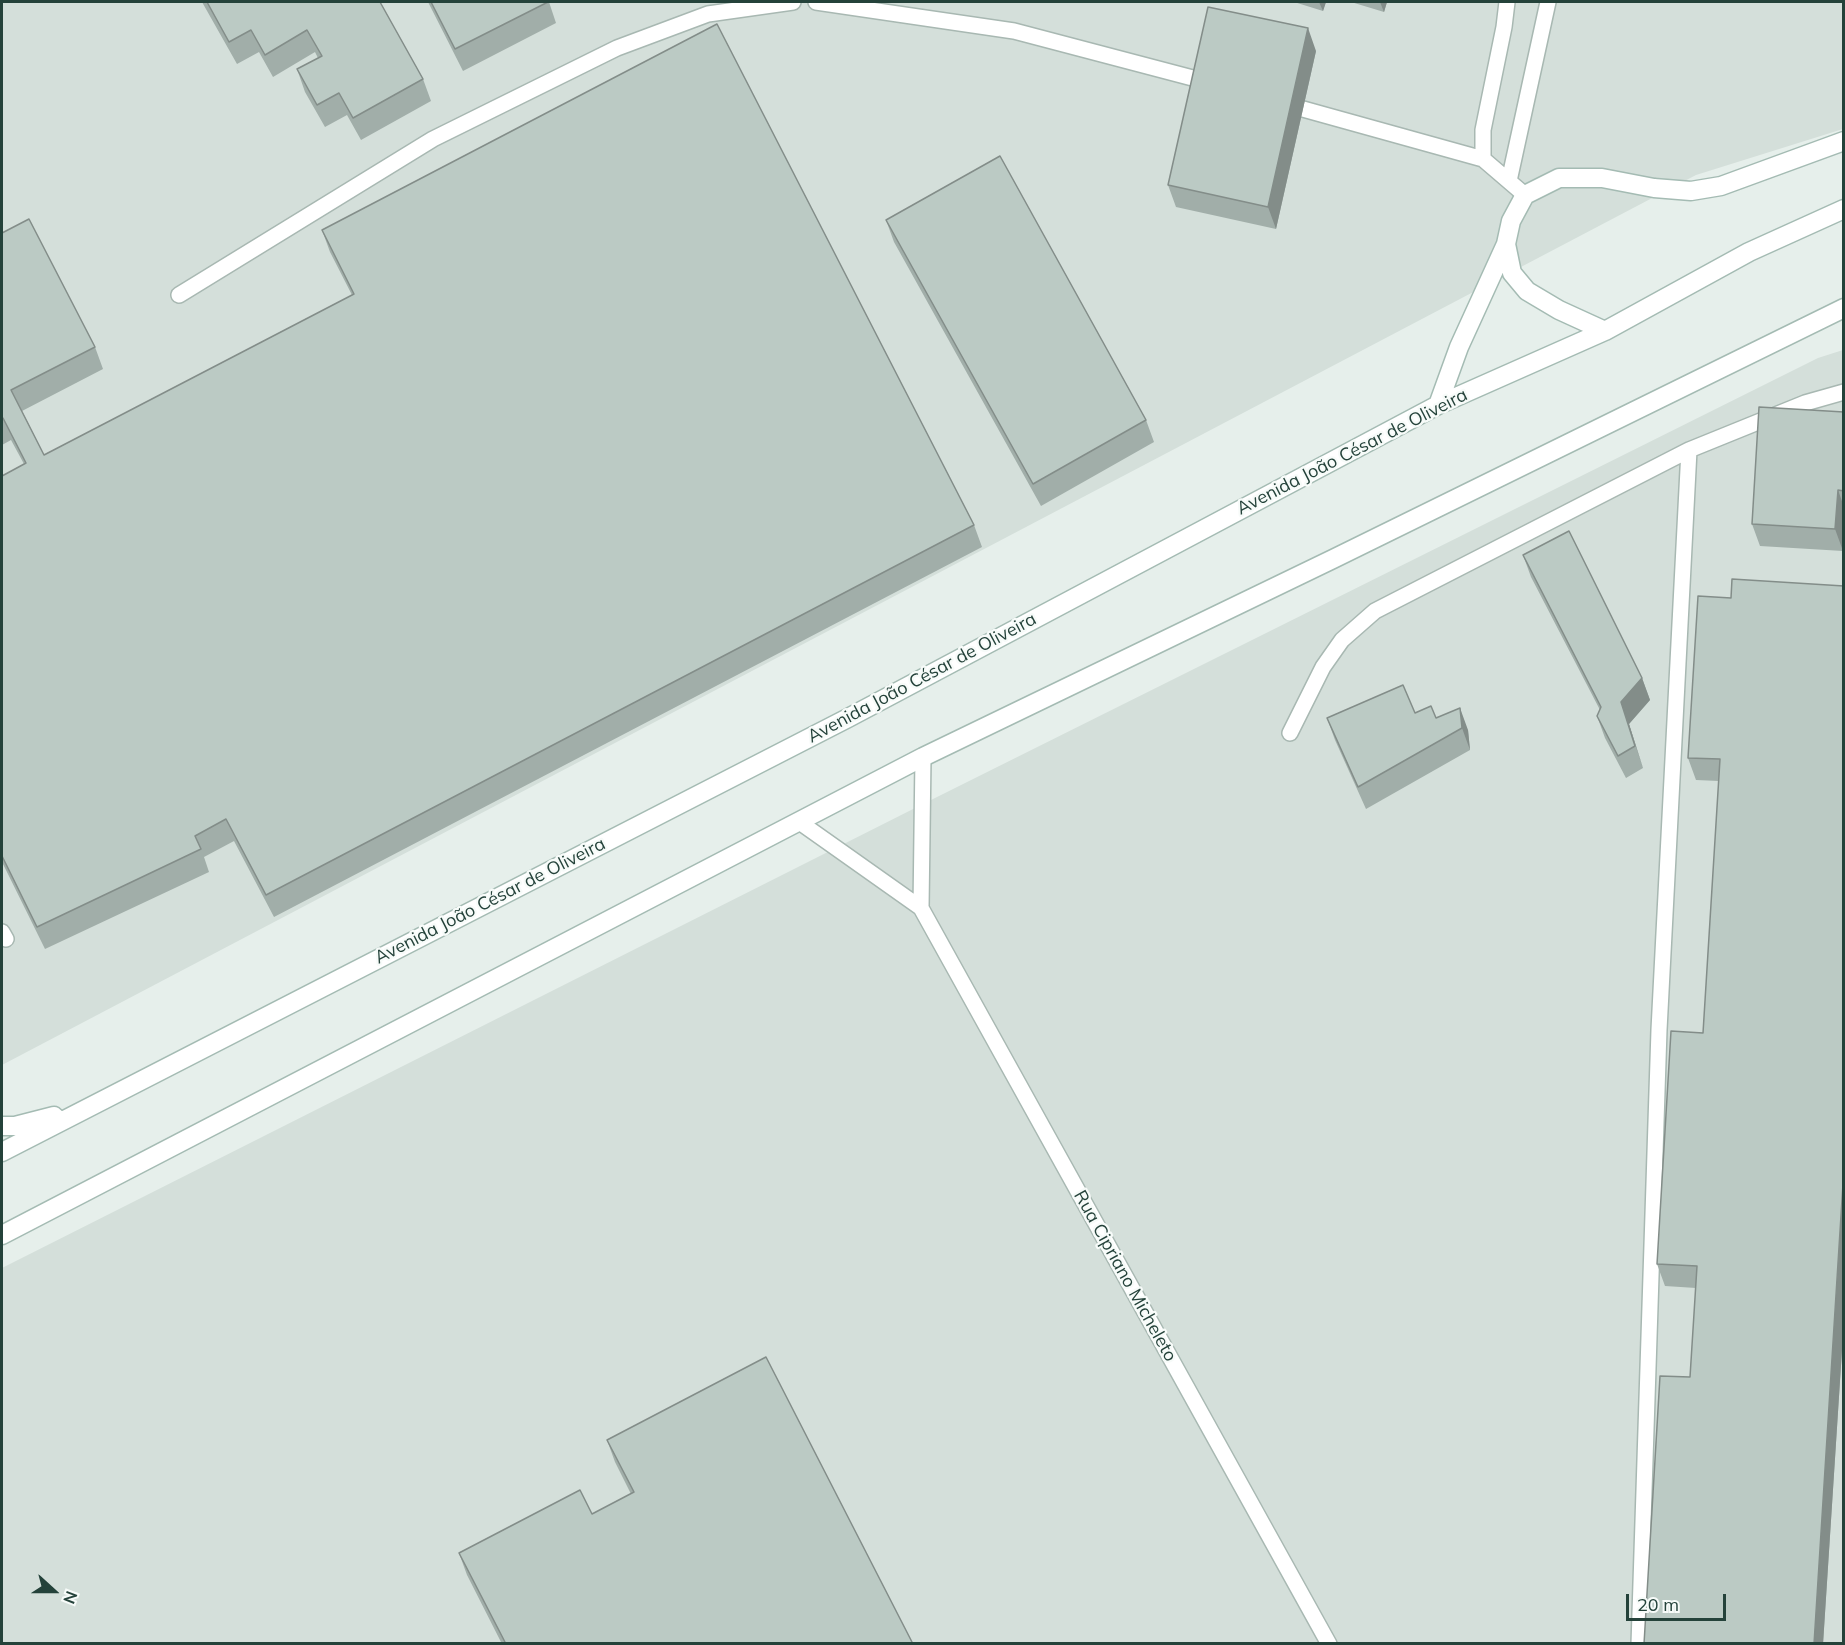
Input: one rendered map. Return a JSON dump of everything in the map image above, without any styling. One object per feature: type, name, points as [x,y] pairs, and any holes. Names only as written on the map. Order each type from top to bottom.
[{"type":"main road","points":[[1438,405],[1468,327],[1506,244],[1511,221],[1525,195],[1559,178],[1602,178],[1654,188],[1691,191],[1721,186],[1844,141]]},
{"type":"main road","name":"Avenida João César de Oliveira","points":[[2,1152],[848,718],[1438,405],[1605,331],[1749,252],[1844,208]]},
{"type":"main road","points":[[1506,244],[1512,273],[1527,291],[1559,310],[1605,331]]},
{"type":"main road","points":[[2,1235],[923,757],[1844,308]]},
{"type":"main road","points":[[2,1126],[15,1126],[88,1108]]},
{"type":"lane","points":[[179,295],[433,139],[617,48],[708,14],[793,2]]},
{"type":"lane","points":[[816,2],[1014,31],[1204,81]]},
{"type":"lane","points":[[1483,159],[1484,130],[1507,2]]},
{"type":"lane","points":[[1509,181],[1548,2]]},
{"type":"lane","points":[[1303,109],[1483,159],[1525,195]]},
{"type":"lane","points":[[1290,733],[1323,667],[1342,640],[1375,611],[1689,450],[1805,403],[1844,392]]},
{"type":"lane","points":[[1639,1644],[1659,1030],[1689,450]]},
{"type":"lane","name":"Rua Cipriano Micheleto","points":[[921,908],[923,757]]},
{"type":"lane","name":"Rua Cipriano Micheleto","points":[[798,821],[921,908],[1329,1644]]},
{"type":"shaded area","points":[[2,2],[1843,2],[1843,129],[1696,175],[2,1065]]},
{"type":"shaded area","points":[[1843,350],[1843,1643],[2,1644],[2,1268],[931,800],[1818,358]]},
{"type":"building","points":[[207,2],[380,2],[423,79],[353,118],[339,93],[317,105],[297,69],[322,56],[307,30],[265,55],[251,30],[229,42]]},
{"type":"building","points":[[431,2],[548,2],[455,49]]},
{"type":"building","points":[[1208,7],[1308,28],[1268,207],[1168,185]]},
{"type":"building","points":[[717,24],[974,525],[266,895],[226,819],[195,836],[201,849],[37,927],[2,856],[2,476],[26,463],[2,419],[2,233],[29,219],[95,347],[11,390],[44,455],[354,294],[322,230]]},
{"type":"building","points":[[1000,156],[1146,420],[1033,484],[886,220]]},
{"type":"building","points":[[1759,407],[1844,412],[1844,491],[1838,490],[1835,529],[1752,524]]},
{"type":"building","points":[[1569,531],[1642,678],[1621,702],[1635,746],[1618,756],[1597,716],[1601,707],[1523,555]]},
{"type":"building","points":[[1732,579],[1844,586],[1844,1168],[1814,1644],[1644,1644],[1660,1376],[1690,1377],[1697,1266],[1657,1264],[1671,1031],[1703,1033],[1720,759],[1688,758],[1698,596],[1731,598]]},
{"type":"building","points":[[1403,685],[1415,713],[1431,706],[1436,718],[1460,708],[1462,728],[1358,787],[1327,718]]},
{"type":"building","points":[[766,1357],[913,1644],[506,1644],[459,1553],[580,1490],[592,1514],[634,1492],[607,1440]]}]
